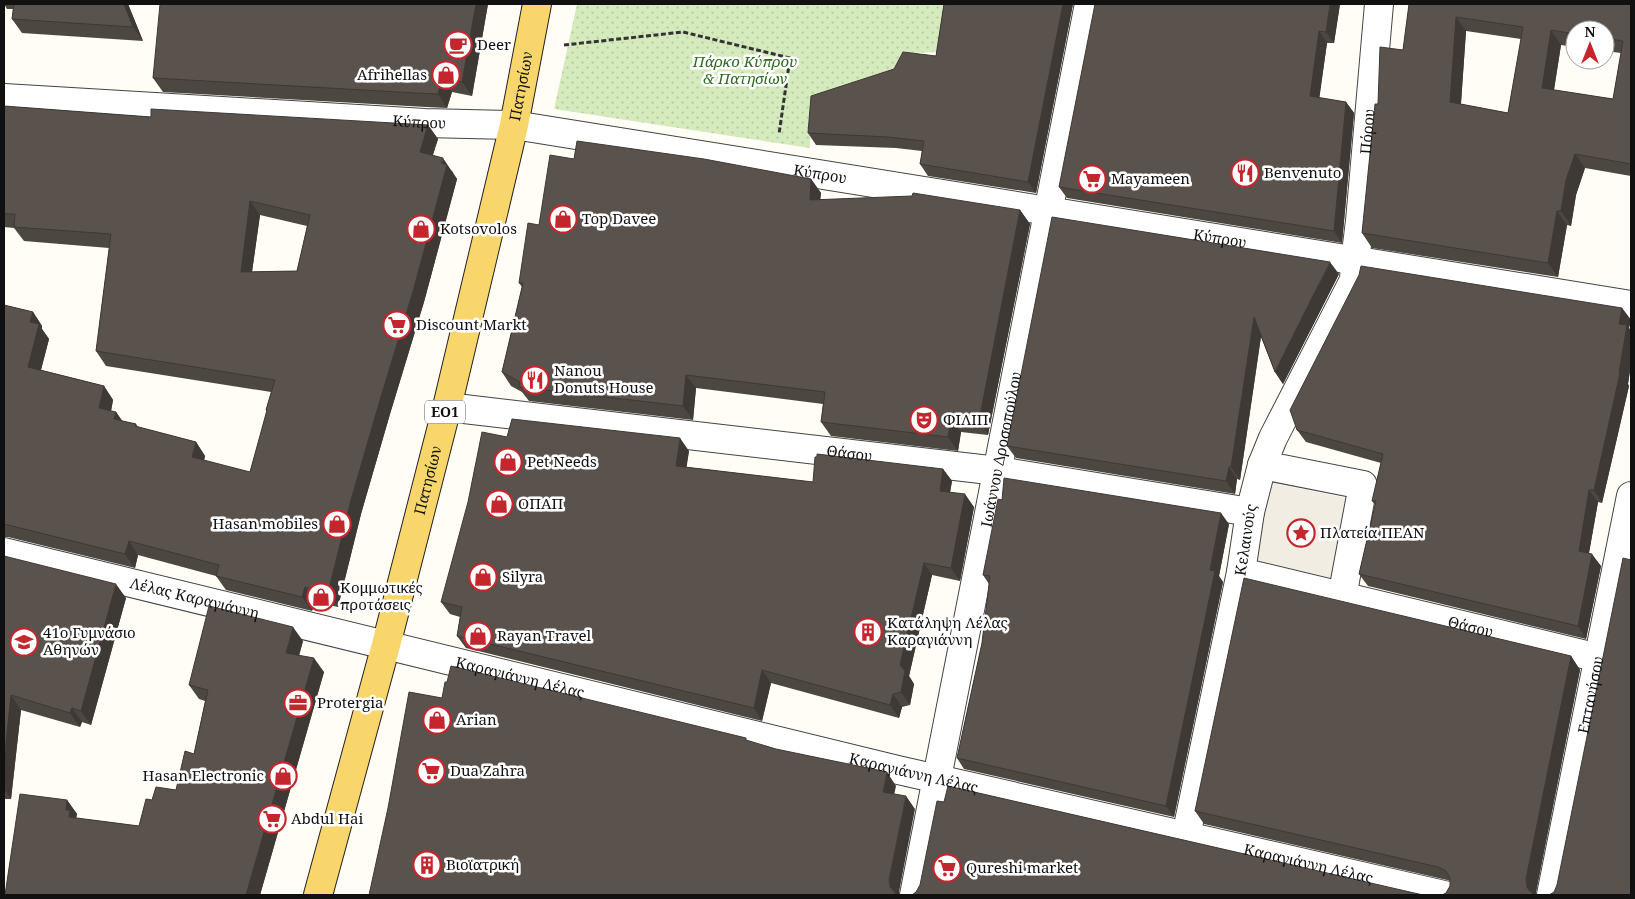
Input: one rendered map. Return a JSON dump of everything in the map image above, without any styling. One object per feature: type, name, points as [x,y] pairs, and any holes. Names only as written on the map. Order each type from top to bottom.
[{"type":"main road","name":"Πατησίων","points":[[318,895],[386,646],[447,406],[514,125],[537,4]]},
{"type":"street","name":"Ιωάννου Δροσοπούλου","points":[[914,895],[1089,4]]},
{"type":"street","name":"Πόρου","points":[[1356,261],[1379,4]]},
{"type":"street","name":"Κύπρου","points":[[4,98],[424,123],[514,125],[1631,305]]},
{"type":"street","name":"Κελαινούς","points":[[1186,836],[1242,572],[1250,512],[1262,464],[1272,438],[1354,280],[1356,261]]},
{"type":"street","name":"Θάσου","points":[[447,406],[998,471],[1250,512]]},
{"type":"street","points":[[1262,464],[1363,484],[1342,597]]},
{"type":"street","name":"Επτανήσου","points":[[1551,895],[1631,496]]},
{"type":"street","name":"Λέλας Καραγιάννη","points":[[4,552],[386,646]]},
{"type":"street","name":"Θάσου","points":[[1242,572],[1599,658]]},
{"type":"street","name":"Καραγιάννη Λέλας","points":[[386,646],[937,779],[1444,895]]},
{"type":"path","points":[[563,45],[683,32],[790,58],[774,166]]},
{"type":"green space","name":"Πάρκο Κύπρου & Πατησίων","points":[[577,4],[947,4],[942,52],[909,53],[896,73],[810,103],[810,148],[554,109]]},
{"type":"shaded area","name":"Πλατεία ΠΕΑΝ","points":[[1268,482],[1351,499],[1334,583],[1251,566]]},
{"type":"building","points":[[14,4],[124,4],[133,27],[12,19]]},
{"type":"building","points":[[160,4],[476,4],[462,82],[442,78],[438,94],[153,78]]},
{"type":"building","points":[[944,4],[1063,4],[1028,182],[920,164],[924,141],[888,137],[808,133],[811,96],[894,69],[903,52],[936,56]]},
{"type":"building","points":[[1095,4],[1330,4],[1326,32],[1319,31],[1310,96],[1346,102],[1334,231],[1059,187]]},
{"type":"building","points":[[1409,4],[1631,4],[1631,164],[1575,154],[1566,180],[1561,211],[1557,211],[1548,263],[1362,233],[1375,104],[1378,104],[1380,47],[1403,50]],"holes":[[[1456,17],[1523,27],[1508,113],[1450,102]]]},
{"type":"building","points":[[4,106],[151,117],[151,109],[428,125],[420,152],[443,158],[441,163],[447,165],[414,288],[351,500],[328,593],[305,587],[302,597],[216,576],[219,565],[129,541],[125,554],[4,524],[4,305],[33,312],[30,322],[39,324],[28,367],[104,386],[99,408],[116,412],[114,419],[196,442],[192,457],[250,472],[275,380],[96,351],[111,234],[14,227],[15,214],[4,214]],"holes":[[[250,201],[310,215],[297,271],[241,272]]]},
{"type":"building","points":[[577,141],[704,159],[811,179],[810,200],[912,196],[913,193],[1020,210],[979,421],[951,418],[948,437],[821,422],[825,392],[686,375],[683,406],[519,387],[520,382],[502,372],[523,283],[519,283],[528,223],[539,225],[550,155],[574,159]]},
{"type":"building","points":[[1052,217],[1330,262],[1275,372],[1254,317],[1231,467],[1229,467],[1226,481],[1007,446]]},
{"type":"building","points":[[1361,266],[1622,308],[1619,324],[1627,325],[1620,373],[1594,490],[1589,490],[1579,551],[1592,554],[1578,626],[1359,574],[1376,501],[1372,501],[1383,454],[1297,430],[1290,410],[1359,275]]},
{"type":"building","points":[[512,419],[680,438],[676,466],[813,482],[815,457],[817,457],[817,454],[943,469],[940,491],[965,494],[951,568],[924,563],[900,665],[905,671],[901,692],[893,694],[890,705],[762,670],[754,708],[457,636],[462,607],[441,602],[468,502],[482,432],[507,437]]},
{"type":"building","points":[[1004,478],[1221,513],[1210,570],[1215,571],[1166,806],[957,758],[982,643],[990,576],[983,575],[998,499],[1002,500]]},
{"type":"building","points":[[4,556],[116,584],[81,711],[72,708],[70,713],[11,695],[4,762]]},
{"type":"building","points":[[1623,558],[1631,560],[1631,895],[1549,895],[1554,892],[1557,885]]},
{"type":"building","points":[[1244,578],[1571,656],[1526,879],[1527,887],[1535,895],[1442,895],[1446,893],[1450,886],[1450,878],[1446,871],[1438,867],[1195,811]]},
{"type":"building","points":[[209,606],[293,627],[286,653],[314,658],[246,895],[5,895],[20,794],[67,800],[66,810],[70,810],[69,817],[139,826],[146,799],[152,800],[156,787],[176,790],[185,751],[194,754],[208,690],[189,685]]},
{"type":"building","points":[[451,666],[746,738],[746,740],[776,749],[887,772],[883,792],[906,796],[889,879],[890,887],[898,895],[369,895],[388,808],[409,692],[442,698]]},
{"type":"building","points":[[948,786],[1423,895],[912,895],[920,885],[937,801],[944,802]]},
{"type":"place","name":"Deer","points":[[458,45]]},
{"type":"place","name":"Afrihellas","points":[[446,75]]},
{"type":"place","name":"Benvenuto","points":[[1245,173]]},
{"type":"place","name":"Mayameen","points":[[1092,179]]},
{"type":"place","name":"Top Davee","points":[[563,219]]},
{"type":"place","name":"Kotsovolos","points":[[421,229]]},
{"type":"place","name":"Discount Markt","points":[[397,325]]},
{"type":"place","name":"Nanou Donuts House","points":[[535,380]]},
{"type":"place","name":"ΦΙΛΙΠ","points":[[924,420]]},
{"type":"place","name":"Pet Needs","points":[[508,462]]},
{"type":"place","name":"ΟΠΑΠ","points":[[499,504]]},
{"type":"place","name":"Hasan mobiles","points":[[337,524]]},
{"type":"place","name":"Πλατεία ΠΕΑΝ","points":[[1301,533]]},
{"type":"place","name":"Silyra","points":[[483,577]]},
{"type":"place","name":"Κομμωτικές προτάσεις","points":[[321,597]]},
{"type":"place","name":"Κατάληψη Λέλας Καραγιάννη","points":[[868,632]]},
{"type":"place","name":"Rayan Travel","points":[[478,636]]},
{"type":"place","name":"41ο Γυμνάσιο Αθηνών","points":[[24,642]]},
{"type":"place","name":"Protergia","points":[[298,703]]},
{"type":"place","name":"Arian","points":[[437,720]]},
{"type":"place","name":"Dua Zahra","points":[[431,771]]},
{"type":"place","name":"Hasan Electronic","points":[[283,776]]},
{"type":"place","name":"Abdul Hai","points":[[272,819]]},
{"type":"place","name":"Βιοϊατρική","points":[[427,865]]},
{"type":"place","name":"Qureshi market","points":[[947,868]]}]
